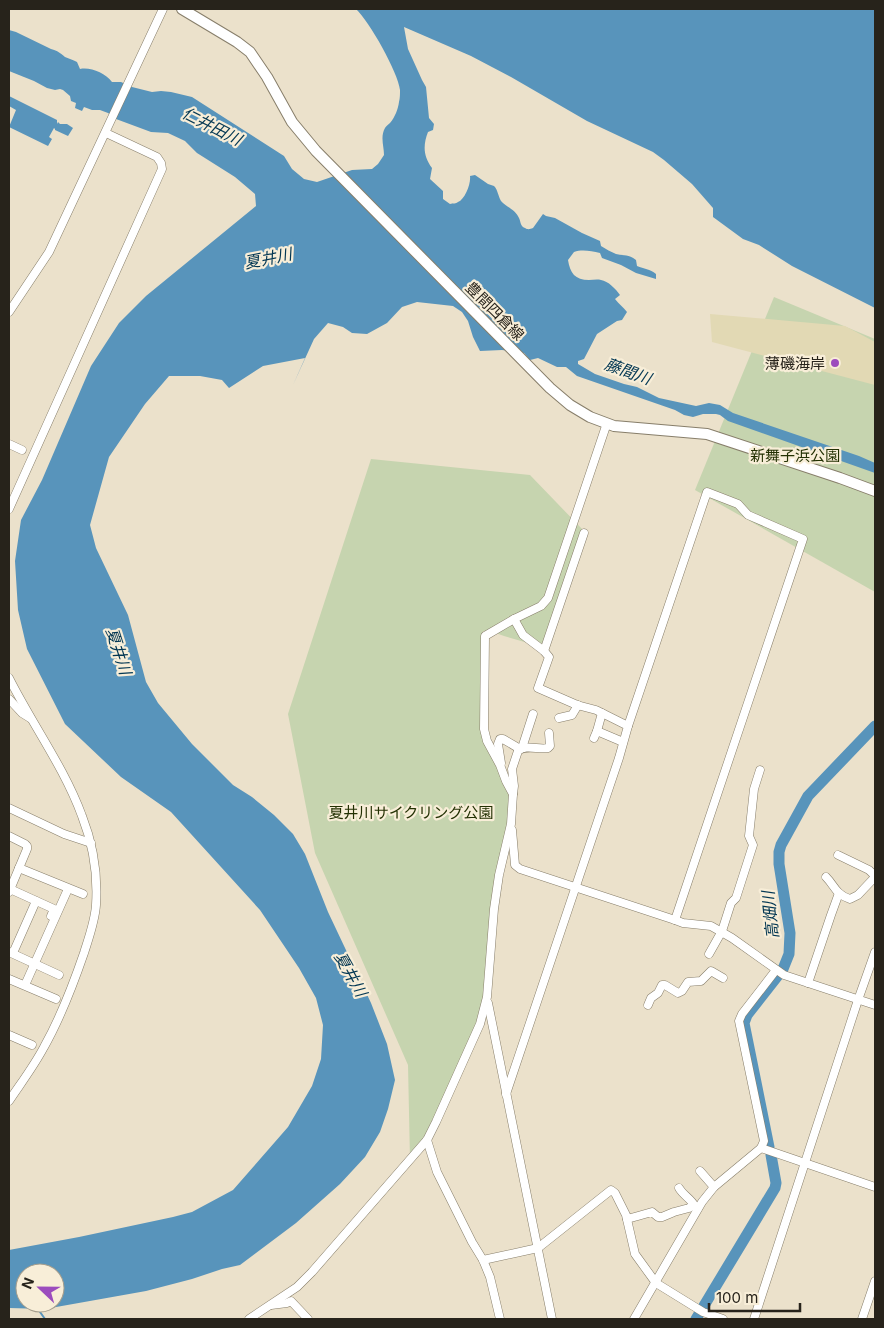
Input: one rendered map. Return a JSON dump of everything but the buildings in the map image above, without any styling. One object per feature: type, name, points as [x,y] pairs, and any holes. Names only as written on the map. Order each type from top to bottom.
[{"type":"main road","name":"豊間四倉線","points":[[182,9],[238,42],[250,52],[267,77],[292,122],[316,152],[550,388],[570,405],[590,417],[614,426],[707,434],[875,491]]},
{"type":"street","points":[[9,312],[49,252],[164,9]]},
{"type":"street","points":[[9,509],[162,169],[158,157],[106,132]]},
{"type":"street","points":[[513,794],[500,764],[487,741],[484,729],[484,636],[541,606],[548,598],[607,423]]},
{"type":"street","points":[[9,444],[22,450]]},
{"type":"street","points":[[506,1094],[706,492],[708,492],[738,504],[748,515],[802,539],[676,920]]},
{"type":"street","points":[[544,650],[584,533]]},
{"type":"street","points":[[514,619],[524,635],[544,650],[549,657],[538,688],[578,705],[588,707],[628,726]]},
{"type":"street","points":[[9,678],[68,784],[82,814],[96,868],[96,906],[90,934],[73,986],[43,1049],[9,1101]]},
{"type":"street","points":[[9,699],[22,713],[32,718]]},
{"type":"street","points":[[559,718],[572,715],[578,705]]},
{"type":"street","points":[[602,713],[596,735],[623,742]]},
{"type":"street","points":[[248,1319],[297,1287],[312,1272],[426,1140],[436,1122],[480,1024],[488,997],[494,909],[510,824],[514,786],[512,768],[533,714]]},
{"type":"street","points":[[500,764],[501,758],[498,744],[500,739],[521,748],[548,748],[550,746],[549,733]]},
{"type":"street","points":[[709,954],[722,931],[732,902],[736,898],[753,845],[748,836],[754,789],[760,770]]},
{"type":"street","points":[[9,808],[64,834],[91,843]]},
{"type":"street","points":[[510,824],[515,866],[517,867],[683,923],[711,926],[722,931],[780,972],[875,1005]]},
{"type":"street","points":[[9,836],[16,838],[27,846],[9,890],[54,909],[32,962],[25,986]]},
{"type":"street","points":[[826,877],[834,889],[850,898],[858,895],[875,873],[838,855]]},
{"type":"street","points":[[19,868],[83,894]]},
{"type":"street","points":[[32,962],[68,889]]},
{"type":"street","points":[[808,983],[840,894]]},
{"type":"street","points":[[36,901],[11,952],[59,976]]},
{"type":"street","points":[[754,1319],[875,952]]},
{"type":"street","points":[[648,1005],[651,998],[658,993],[662,985],[675,992],[680,992],[688,982],[701,981],[708,970],[723,978]]},
{"type":"street","points":[[634,1319],[656,1283],[696,1206],[761,1148],[764,1141],[739,1021],[742,1014],[780,972]]},
{"type":"street","points":[[9,978],[56,999]]},
{"type":"street","points":[[488,997],[552,1319]]},
{"type":"street","points":[[9,1035],[32,1046]]},
{"type":"street","points":[[426,1140],[437,1172],[483,1260],[490,1277],[500,1319]]},
{"type":"street","points":[[761,1148],[875,1187]]},
{"type":"street","points":[[700,1171],[714,1188]]},
{"type":"street","points":[[679,1188],[696,1206]]},
{"type":"street","points":[[483,1260],[538,1248],[611,1190],[615,1193],[627,1219],[636,1254],[656,1283],[701,1311],[723,1319]]},
{"type":"street","points":[[627,1219],[652,1212],[662,1218],[674,1212],[696,1206]]},
{"type":"street","points":[[862,1319],[875,1281]]},
{"type":"street","points":[[270,1305],[291,1301],[308,1319]]},
{"type":"green space","name":"新舞子浜公園","points":[[774,297],[875,339],[875,592],[695,490]]},
{"type":"green space","name":"夏井川サイクリング公園","points":[[371,459],[530,475],[583,530],[541,652],[528,643],[493,632],[483,631],[484,729],[514,792],[495,908],[489,1012],[437,1124],[410,1160],[408,1065],[315,853],[288,714]]},
{"type":"sand","name":"薄磯海岸","points":[[710,314],[845,326],[875,342],[875,385],[712,342]]},
{"type":"water","points":[[356,9],[875,9],[875,308],[792,266],[759,245],[743,239],[713,217],[713,208],[692,184],[653,152],[587,121],[471,56],[404,27],[408,49],[426,87],[429,118],[434,124],[433,130],[428,132],[425,141],[425,155],[432,168],[430,179],[443,191],[443,199],[450,204],[461,200],[470,183],[470,176],[475,175],[494,186],[501,201],[515,212],[523,227],[533,228],[543,214],[555,218],[600,241],[601,246],[610,251],[633,258],[636,260],[637,266],[656,274],[656,279],[636,273],[602,258],[600,253],[583,250],[574,252],[568,260],[574,275],[580,279],[600,280],[609,284],[620,295],[615,299],[627,312],[622,320],[617,321],[597,334],[584,359],[578,361],[578,364],[595,374],[637,387],[659,398],[696,406],[709,403],[720,405],[733,413],[859,456],[875,463],[875,473],[728,421],[720,415],[703,414],[693,417],[684,415],[675,410],[577,376],[566,367],[557,367],[538,358],[530,360],[524,353],[502,350],[480,351],[468,321],[462,312],[453,306],[417,302],[402,307],[387,323],[367,334],[352,333],[343,327],[328,323],[314,339],[293,385],[305,358],[263,366],[229,388],[222,380],[200,376],[169,376],[145,404],[109,457],[90,525],[96,548],[128,615],[146,682],[158,703],[192,744],[233,785],[252,797],[293,834],[305,854],[328,912],[371,1003],[387,1044],[395,1080],[380,1132],[365,1157],[340,1184],[296,1223],[240,1265],[146,1291],[65,1305],[65,1263],[15,1263],[15,1308],[9,1308],[9,1250],[79,1237],[192,1212],[233,1190],[288,1127],[312,1086],[321,1059],[323,1025],[316,998],[299,968],[260,910],[171,812],[121,777],[65,724],[27,649],[18,610],[15,561],[21,520],[42,480],[91,366],[119,323],[146,296],[256,206],[255,194],[235,177],[197,153],[185,141],[168,133],[151,132],[116,119],[100,110],[84,107],[82,111],[75,108],[76,103],[71,101],[70,96],[63,90],[47,88],[9,71],[9,30],[76,61],[80,69],[89,69],[102,73],[112,82],[121,82],[152,92],[171,92],[192,97],[284,156],[292,169],[304,179],[317,182],[352,170],[372,169],[384,155],[382,138],[385,127],[396,113],[400,99],[400,90],[394,71],[368,24]]},
{"type":"water","points":[[9,96],[57,120],[57,124],[58,122],[60,124],[67,124],[73,128],[68,136],[54,128],[49,137],[52,139],[48,146],[9,127],[16,110],[9,106]]},
{"type":"waterway","name":"高畑川","points":[[769,1147],[744,1023],[747,1015],[783,969],[789,954],[790,933],[779,864],[779,852],[808,796],[875,726]]},
{"type":"waterway","name":"高畑川","points":[[696,1319],[775,1188],[776,1183],[771,1155]]},
{"type":"waterway","points":[[41,1313],[45,1319]]},
{"type":"place","name":"薄磯海岸","points":[[835,363]]},
{"type":"water label","name":"仁井田川","points":[[212,126]]},
{"type":"water label","name":"夏井川","points":[[268,258]]},
{"type":"water label","name":"藤間川","points":[[628,371]]},
{"type":"water label","name":"夏井川","points":[[119,651]]},
{"type":"water label","name":"夏井川","points":[[351,974]]}]
